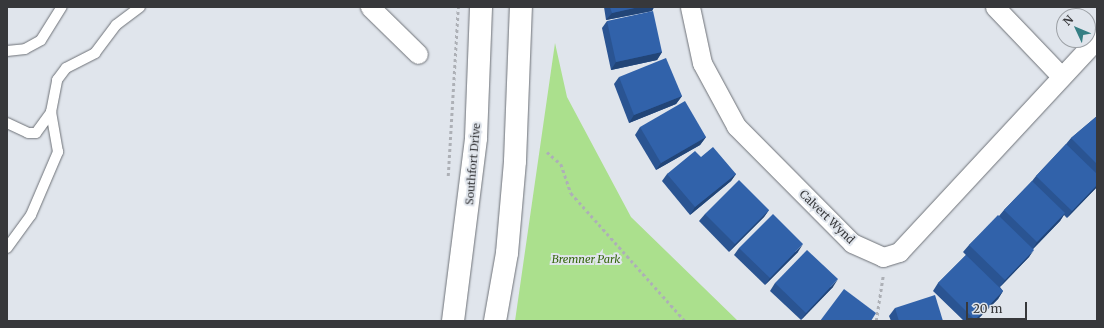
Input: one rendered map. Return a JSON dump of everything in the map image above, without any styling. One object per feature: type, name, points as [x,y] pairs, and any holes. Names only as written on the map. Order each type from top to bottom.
[{"type":"main road","name":"Southfort Drive","points":[[453,321],[476,138],[481,7]]},
{"type":"main road","points":[[495,321],[507,254],[515,161],[521,7]]},
{"type":"street","points":[[370,7],[418,54]]},
{"type":"street","name":"Calvert Wynd","points":[[690,7],[702,63],[736,126],[852,243],[883,257]]},
{"type":"street","points":[[995,7],[1061,76]]},
{"type":"street","points":[[883,257],[899,252],[1097,39]]},
{"type":"lane","points":[[7,50],[25,49],[41,40],[62,7]]},
{"type":"lane","points":[[7,248],[31,215],[58,152],[51,112],[51,95],[61,74],[95,53],[116,25],[140,7]]},
{"type":"lane","points":[[7,123],[28,133],[36,133],[51,112]]},
{"type":"path","points":[[447,182],[458,7]]},
{"type":"path","points":[[547,152],[561,164],[571,193],[685,321]]},
{"type":"path","points":[[876,321],[883,257]]},
{"type":"green space","name":"Bremner Park","points":[[555,43],[567,97],[631,217],[738,321],[515,321]]},
{"type":"building","points":[[610,7],[639,7],[612,13]]},
{"type":"building","points":[[653,11],[662,52],[616,62],[607,21]]},
{"type":"building","points":[[666,58],[682,96],[634,115],[619,77]]},
{"type":"building","points":[[685,101],[706,137],[661,163],[640,127]]},
{"type":"building","points":[[1097,116],[1097,164],[1071,138]]},
{"type":"building","points":[[1066,144],[1097,174],[1097,185],[1072,211],[1036,176]]},
{"type":"building","points":[[713,147],[736,174],[695,207],[667,174],[695,151],[701,157]]},
{"type":"building","points":[[739,180],[769,210],[735,244],[705,214]]},
{"type":"building","points":[[1032,181],[1065,213],[1037,242],[1004,210]]},
{"type":"building","points":[[773,214],[803,244],[770,278],[739,248]]},
{"type":"building","points":[[998,215],[1034,250],[1005,280],[969,245]]},
{"type":"building","points":[[807,250],[838,279],[806,313],[775,283]]},
{"type":"building","points":[[966,255],[1003,291],[975,320],[938,283]]},
{"type":"building","points":[[844,289],[876,313],[871,321],[820,321]]},
{"type":"building","points":[[935,295],[943,321],[899,321],[895,308]]}]
